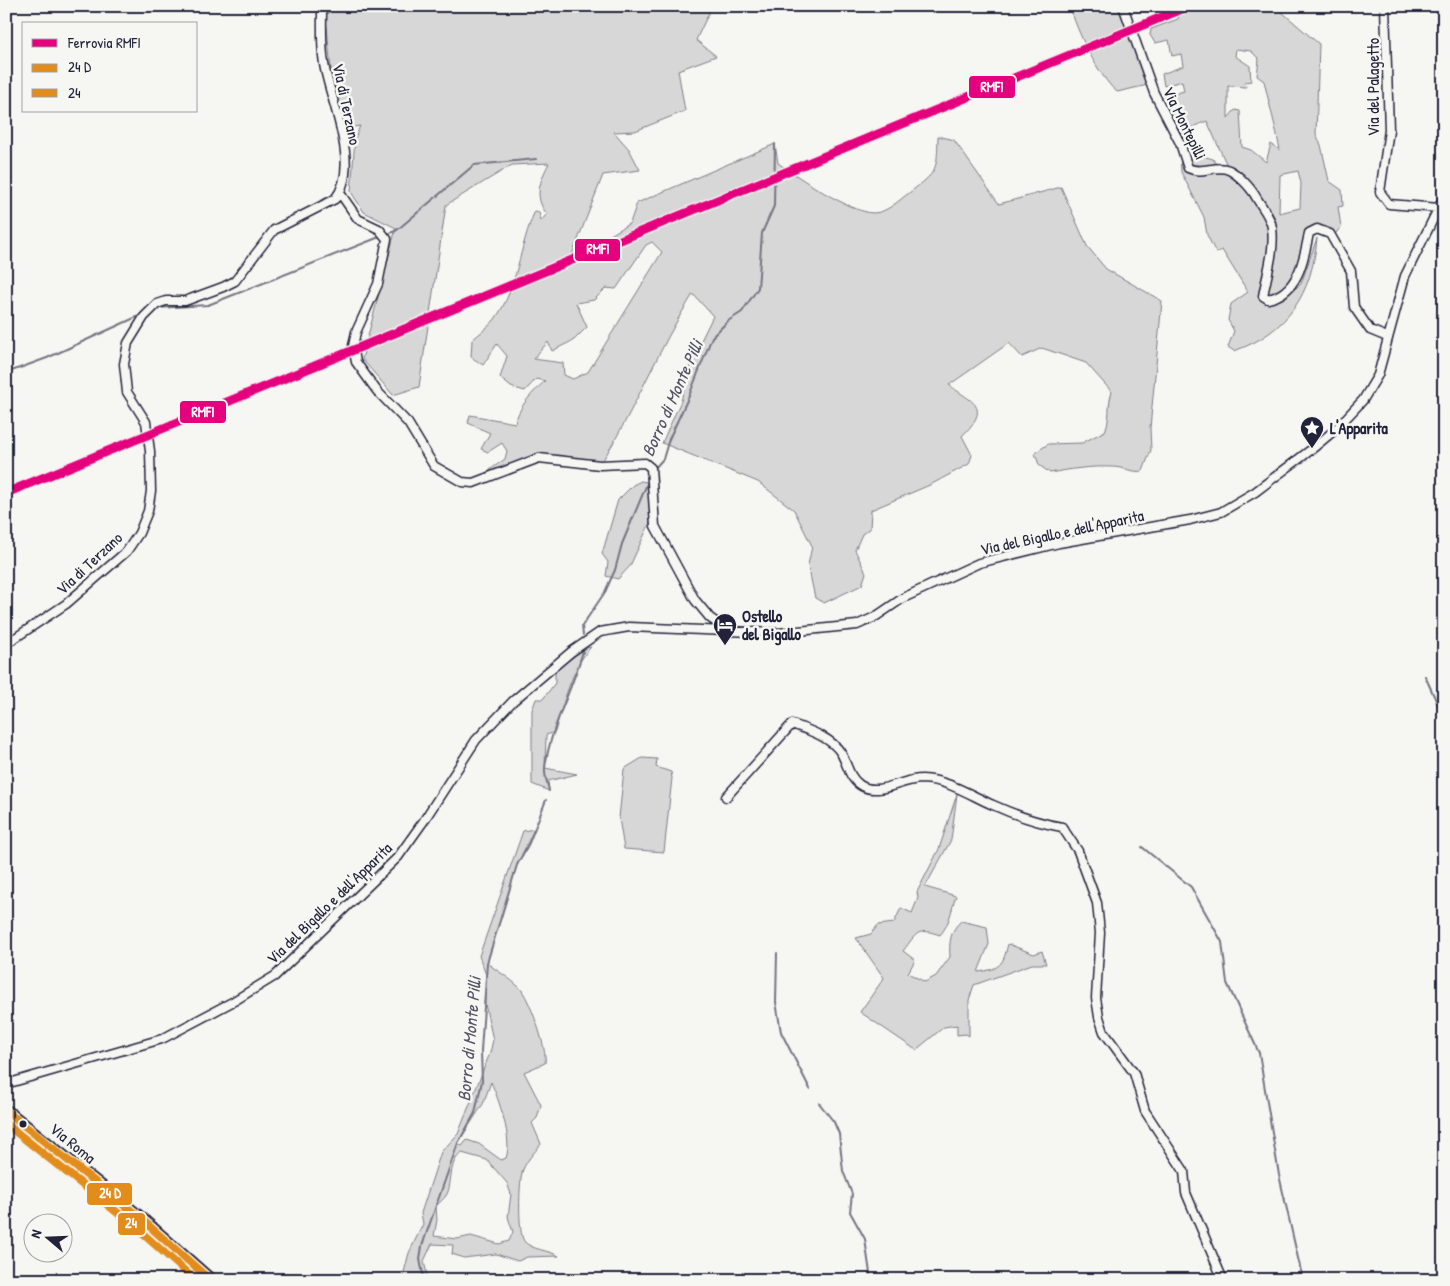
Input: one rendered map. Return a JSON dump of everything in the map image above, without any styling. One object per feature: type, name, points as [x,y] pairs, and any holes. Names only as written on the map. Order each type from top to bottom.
[{"type":"main road","name":"Via Roma","points":[[6,1111],[139,1218],[210,1280]]},
{"type":"street","name":"Via di Terzano","points":[[6,644],[66,604],[128,551],[148,511],[151,491],[151,458],[146,422],[127,392],[124,364],[128,343],[144,318],[157,304],[166,301],[185,301],[235,281],[274,230],[335,198],[340,193],[344,182],[343,142],[324,64],[322,6]]},
{"type":"street","name":"Via Montepilli","points":[[1123,6],[1154,93],[1180,143],[1188,168],[1195,171],[1218,168],[1230,170],[1252,190],[1272,226],[1271,254],[1263,296],[1268,299],[1274,298],[1296,282],[1309,232],[1317,229],[1330,234],[1351,271],[1354,307],[1370,330],[1387,337]]},
{"type":"street","name":"Via del Palagetto","points":[[1385,6],[1390,130],[1381,172],[1380,192],[1389,204],[1439,208]]},
{"type":"street","points":[[340,193],[358,219],[379,229],[387,239],[378,284],[356,332],[353,346],[356,362],[377,392],[408,423],[434,466],[462,482],[473,483],[539,458],[600,465],[645,462],[651,468],[655,526],[695,600],[710,618],[731,632]]},
{"type":"street","name":"Via del Bigallo e dell'Apparita","points":[[6,1084],[162,1039],[234,1001],[275,976],[398,857],[424,822],[476,740],[512,701],[588,639],[600,632],[613,628],[630,627],[779,633],[857,625],[875,617],[903,598],[979,563],[1059,543],[1190,520],[1221,512],[1296,462],[1336,429],[1364,400],[1378,375],[1405,276],[1444,197]]},
{"type":"street","points":[[726,797],[792,724],[817,734],[834,745],[840,751],[852,778],[859,785],[868,789],[878,790],[902,781],[923,779],[952,785],[993,805],[1062,827],[1067,831],[1078,851],[1097,903],[1100,932],[1096,998],[1104,1032],[1134,1073],[1145,1111],[1184,1171],[1186,1193],[1223,1280]]},
{"type":"shaded area","points":[[316,6],[712,6],[696,40],[716,56],[678,70],[685,111],[635,131],[614,132],[629,149],[640,170],[603,175],[570,260],[630,223],[637,203],[775,144],[778,163],[811,185],[851,207],[873,213],[893,206],[931,175],[936,164],[938,136],[954,140],[999,204],[1061,187],[1087,246],[1106,269],[1162,301],[1150,428],[1151,450],[1143,471],[1116,467],[1096,467],[1050,473],[1039,465],[1035,453],[1048,444],[1082,443],[1105,431],[1112,392],[1086,363],[1042,348],[1022,357],[1009,343],[949,385],[976,406],[976,418],[962,436],[972,455],[969,464],[932,484],[871,510],[870,529],[862,534],[855,550],[866,573],[862,585],[824,603],[815,598],[808,565],[812,546],[794,510],[758,482],[662,443],[681,401],[691,361],[713,316],[693,294],[600,465],[539,458],[480,477],[505,459],[507,451],[502,443],[488,452],[481,449],[490,433],[468,423],[470,415],[515,423],[527,400],[545,381],[536,379],[525,391],[511,387],[500,378],[507,356],[497,344],[483,365],[471,357],[472,340],[495,319],[509,294],[535,211],[539,212],[541,221],[547,214],[540,201],[539,189],[549,163],[512,165],[446,205],[419,387],[393,395],[362,359],[396,228],[364,212],[351,192],[355,138],[360,126],[344,129],[332,72],[343,70],[331,70],[327,27],[316,11]],"holes":[[[652,242],[662,252],[588,372],[573,379],[564,375],[563,363],[533,359],[548,342],[552,351],[574,340],[587,327],[576,303],[594,300],[606,288],[616,289],[646,245]]]},
{"type":"shaded area","points":[[1070,6],[1123,6],[1152,84],[1117,92],[1096,65],[1077,27]]},
{"type":"shaded area","points":[[1182,6],[1275,6],[1319,44],[1316,134],[1321,145],[1329,181],[1342,190],[1343,206],[1338,207],[1341,227],[1332,238],[1330,234],[1309,233],[1296,282],[1275,298],[1283,298],[1301,284],[1317,238],[1310,277],[1294,308],[1283,322],[1269,333],[1253,343],[1234,351],[1228,347],[1234,331],[1228,320],[1231,304],[1248,292],[1222,250],[1216,253],[1207,235],[1204,217],[1181,172],[1180,153],[1185,141],[1167,107],[1177,93],[1184,91],[1182,81],[1164,86],[1162,74],[1183,66],[1181,54],[1172,56],[1169,40],[1155,43],[1150,35],[1151,29],[1178,19]],"holes":[[[1236,49],[1251,51],[1259,59],[1257,76],[1264,81],[1280,150],[1271,144],[1266,162],[1251,150],[1242,147],[1240,111],[1235,110],[1228,118],[1228,86],[1246,87],[1245,82],[1251,81],[1250,66],[1235,56]],[[1207,121],[1229,170],[1218,168],[1213,159],[1199,155],[1191,148],[1187,129]],[[1298,171],[1301,183],[1300,208],[1279,213],[1280,175]]]},
{"type":"shaded area","points":[[641,481],[652,483],[653,516],[630,566],[618,579],[606,576],[608,562],[602,554],[618,500],[633,485]]},
{"type":"shaded area","points":[[591,647],[574,675],[555,732],[546,735],[545,768],[577,774],[548,781],[549,791],[532,784],[532,710],[536,699],[543,699],[555,683],[555,670],[586,648]]},
{"type":"shaded area","points":[[642,758],[657,759],[656,767],[671,772],[672,778],[664,852],[624,849],[619,818],[624,769]]},
{"type":"shaded area","points":[[957,794],[951,840],[925,887],[956,896],[948,922],[940,935],[926,932],[918,933],[903,951],[915,960],[908,973],[925,982],[936,976],[950,957],[951,937],[954,929],[961,921],[987,927],[989,944],[978,972],[999,965],[1008,944],[1034,954],[1042,951],[1046,964],[1032,964],[974,985],[969,1000],[969,1036],[966,1034],[957,1035],[957,1025],[944,1027],[916,1050],[860,1012],[884,978],[856,938],[871,934],[878,925],[894,923],[901,908],[912,913],[918,898],[917,892],[939,849]]},
{"type":"shaded area","points":[[534,829],[517,865],[487,963],[512,981],[523,992],[544,1047],[545,1063],[524,1072],[541,1105],[537,1118],[532,1123],[541,1144],[523,1169],[520,1219],[522,1236],[527,1244],[559,1256],[527,1257],[518,1261],[496,1254],[464,1258],[452,1254],[453,1245],[432,1244],[424,1261],[428,1280],[415,1280],[414,1276],[410,1280],[402,1280],[409,1253],[423,1224],[421,1213],[441,1152],[458,1134],[490,1053],[493,1040],[485,1004],[486,975],[479,956],[523,831]],"holes":[[[491,1082],[501,1109],[508,1141],[506,1158],[501,1160],[479,1144],[467,1140],[462,1146],[458,1143],[483,1104]],[[462,1153],[487,1160],[507,1183],[511,1194],[508,1217],[513,1232],[509,1241],[499,1244],[471,1236],[457,1239],[434,1236],[437,1220],[436,1206],[447,1194],[453,1166]]]},
{"type":"waterway","name":"Borro di Monte Pilli","points":[[654,469],[663,459],[669,439],[689,396],[712,337],[728,321],[742,312],[758,288],[762,233],[774,206],[775,144]]},
{"type":"waterway","points":[[386,235],[397,230],[474,165],[536,159]]},
{"type":"waterway","points":[[157,308],[208,305],[382,236]]},
{"type":"waterway","points":[[6,373],[47,358],[141,315]]},
{"type":"waterway","name":"Borro di Monte Pilli","points":[[583,635],[582,626],[605,592],[615,570],[622,544],[649,479]]},
{"type":"waterway","name":"Borro di Monte Pilli","points":[[549,791],[545,771],[548,752],[584,647]]},
{"type":"waterway","points":[[1425,676],[1444,718]]},
{"type":"waterway","name":"Borro di Monte Pilli","points":[[424,1280],[420,1259],[422,1246],[458,1143],[475,1113],[482,1081],[481,1051],[487,963],[517,865],[529,843],[546,800]]},
{"type":"waterway","points":[[1142,847],[1191,887],[1222,942],[1227,983],[1259,1053],[1279,1175],[1303,1280]]},
{"type":"waterway","points":[[777,953],[776,1002],[781,1032],[810,1089]]},
{"type":"waterway","points":[[819,1103],[834,1122],[839,1134],[843,1171],[852,1194],[850,1212],[865,1239],[871,1280]]},
{"type":"rail line","name":"RMFI","points":[[6,493],[1189,6]]},
{"type":"transit line","points":[[6,1111],[139,1217],[210,1280]]},
{"type":"transit line","name":"24","points":[[6,1124],[133,1225],[195,1280]]},
{"type":"place","name":"L'Apparita","points":[[1312,449]]},
{"type":"place","name":"Ostello del Bigallo","points":[[725,646]]}]
